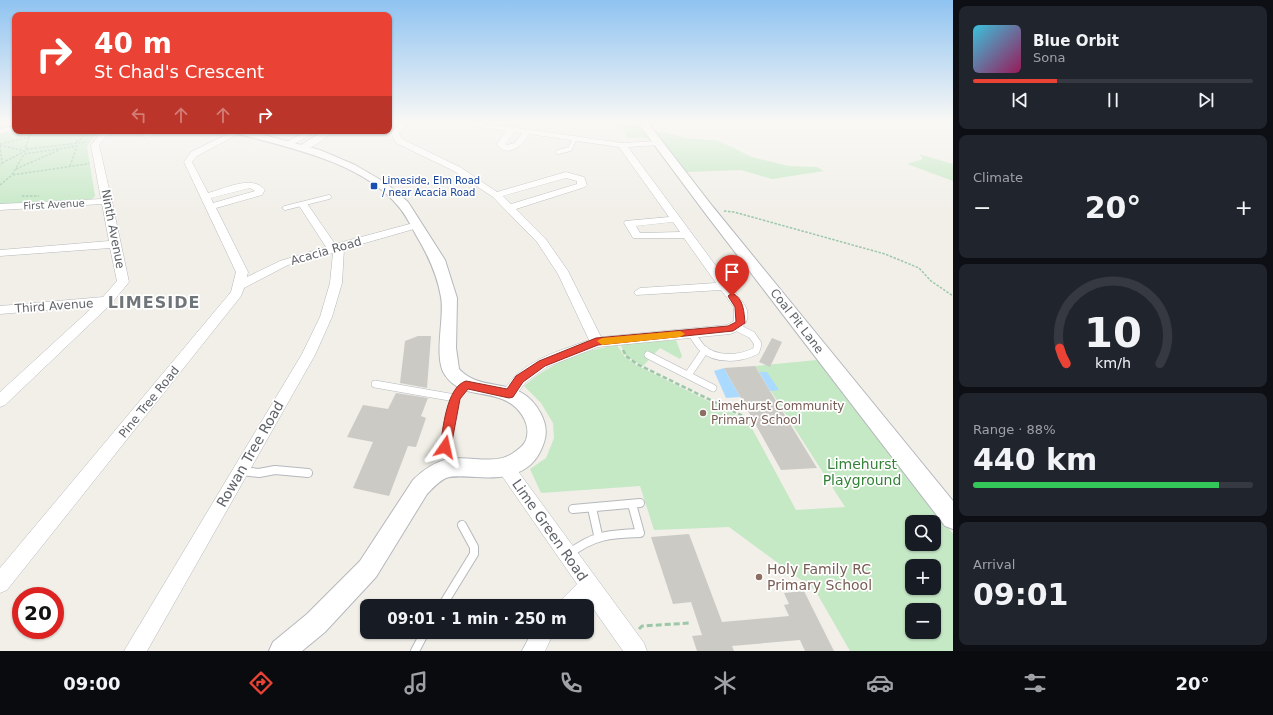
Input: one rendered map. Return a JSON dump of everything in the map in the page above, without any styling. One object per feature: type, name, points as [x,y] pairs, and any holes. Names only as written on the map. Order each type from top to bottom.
[{"type":"street","name":"Ninth Avenue","points":[[0,401],[107,301],[123,282],[108,200],[96,153]]},
{"type":"street","name":"Pine Tree Road","points":[[0,583],[5,570],[237,293],[242,272],[188,162],[195,153]]},
{"type":"street","points":[[282,651],[316,623],[368,569],[420,487],[428,478],[443,470],[455,467],[506,468],[525,457],[537,440],[537,424],[528,407],[509,394],[466,384],[451,371],[448,348],[449,298],[438,260],[404,205],[382,185],[350,167],[316,153]]},
{"type":"street","points":[[425,153],[457,169],[496,195],[541,240],[564,274],[596,342]]},
{"type":"street","points":[[509,394],[520,379],[542,364],[596,342],[730,329],[740,323],[740,307],[628,153]]},
{"type":"street","name":"Coal Pit Lane","points":[[666,153],[953,518]]},
{"type":"street","points":[[496,195],[566,175],[581,179],[582,185],[509,208]]},
{"type":"street","name":"First Avenue","points":[[0,207],[100,202],[108,200]]},
{"type":"street","points":[[303,204],[335,247]]},
{"type":"street","points":[[677,219],[629,223],[637,236],[688,235]]},
{"type":"street","name":"Acacia Road","points":[[239,286],[284,263],[335,247],[417,225]]},
{"type":"street","points":[[0,252],[103,246],[116,243]]},
{"type":"street","name":"Rowan Tree Road","points":[[135,651],[308,355],[326,317],[336,283],[335,247]]},
{"type":"street","points":[[640,292],[724,286]]},
{"type":"street","name":"Third Avenue","points":[[0,310],[107,301]]},
{"type":"street","name":"Lime Green Road","points":[[506,468],[632,645]]},
{"type":"street","points":[[576,599],[589,586]]},
{"type":"street","points":[[532,651],[540,639]]},
{"type":"lane","points":[[285,208],[329,197]]},
{"type":"lane","points":[[692,333],[705,350],[725,357],[748,356],[756,352],[758,344],[752,335],[734,326]]},
{"type":"lane","points":[[688,375],[705,350]]},
{"type":"lane","points":[[648,355],[713,388]]},
{"type":"lane","points":[[375,384],[455,398]]},
{"type":"lane","points":[[445,447],[455,398],[466,384]]},
{"type":"lane","points":[[240,471],[259,473],[285,470],[308,473]]},
{"type":"lane","points":[[568,554],[581,544],[598,535],[640,533],[636,504],[573,509]]},
{"type":"lane","points":[[592,508],[598,535]]},
{"type":"lane","points":[[446,599],[474,554],[474,547],[462,525]]},
{"type":"lane","points":[[415,651],[421,639]]},
{"type":"path","points":[[0,166],[2,162],[1,153]]},
{"type":"path","points":[[2,162],[19,153]]},
{"type":"path","points":[[0,185],[12,175],[24,154],[28,153]]},
{"type":"path","points":[[16,169],[29,166],[48,153]]},
{"type":"path","points":[[70,166],[74,153]]},
{"type":"path","points":[[12,175],[98,162]]},
{"type":"path","points":[[709,210],[734,212],[885,254],[919,268],[931,281],[953,296]]},
{"type":"path","points":[[617,340],[626,356],[637,364],[743,416]]},
{"type":"path","points":[[632,645],[642,626],[690,623]]},
{"type":"green space","points":[[0,153],[88,153],[95,196],[91,200],[0,205]]},
{"type":"green space","points":[[671,153],[745,153],[752,157],[789,166],[817,167],[824,171],[772,179],[741,170],[686,172]]},
{"type":"green space","points":[[919,154],[953,164],[953,181],[907,164],[923,159]]},
{"type":"green space","points":[[676,340],[682,356],[680,359],[660,348],[643,366],[626,356],[620,344]]},
{"type":"green space","name":"Limehurst Community Primary School","points":[[617,345],[625,357],[636,365],[748,421],[796,510],[845,507],[755,366],[817,360],[938,515],[905,515],[905,551],[941,551],[941,519],[953,534],[953,651],[850,651],[815,590],[729,527],[654,530],[640,486],[541,493],[530,469],[546,458],[554,438],[553,423],[541,403],[524,386],[556,364],[579,354]]},
{"type":"water","points":[[724,368],[740,397],[726,398],[714,371]]},
{"type":"water","points":[[759,372],[767,372],[779,390],[770,391]]},
{"type":"building","points":[[418,336],[431,336],[427,388],[400,383],[405,341]]},
{"type":"building","points":[[772,338],[782,342],[770,367],[759,362]]},
{"type":"building","points":[[755,366],[817,468],[781,470],[724,368]]},
{"type":"building","points":[[396,393],[428,398],[421,416],[426,418],[416,447],[408,446],[389,496],[353,488],[373,442],[347,437],[363,405],[388,409]]},
{"type":"building","points":[[689,534],[722,622],[789,616],[784,605],[789,604],[784,593],[804,591],[834,651],[805,651],[800,640],[732,646],[734,651],[697,651],[692,636],[702,635],[691,602],[673,604],[651,537]]},
{"type":"slow traffic","points":[[602,341],[680,334]]},
{"type":"place","name":"Limeside, Elm Road / near Acacia Road","points":[[374,186]]},
{"type":"place","name":"Limehurst Community Primary School","points":[[703,413]]},
{"type":"place","name":"Holy Family RC Primary School","points":[[759,577]]},
{"type":"district","name":"LIMESIDE","points":[[154,302]]},
{"type":"route","points":[[445,447],[455,398],[461,388],[466,384],[509,394],[520,379],[542,364],[596,342],[730,329],[740,323],[740,307],[732,296]]},
{"type":"park label","name":"Limehurst Playground","points":[[862,472]]}]
